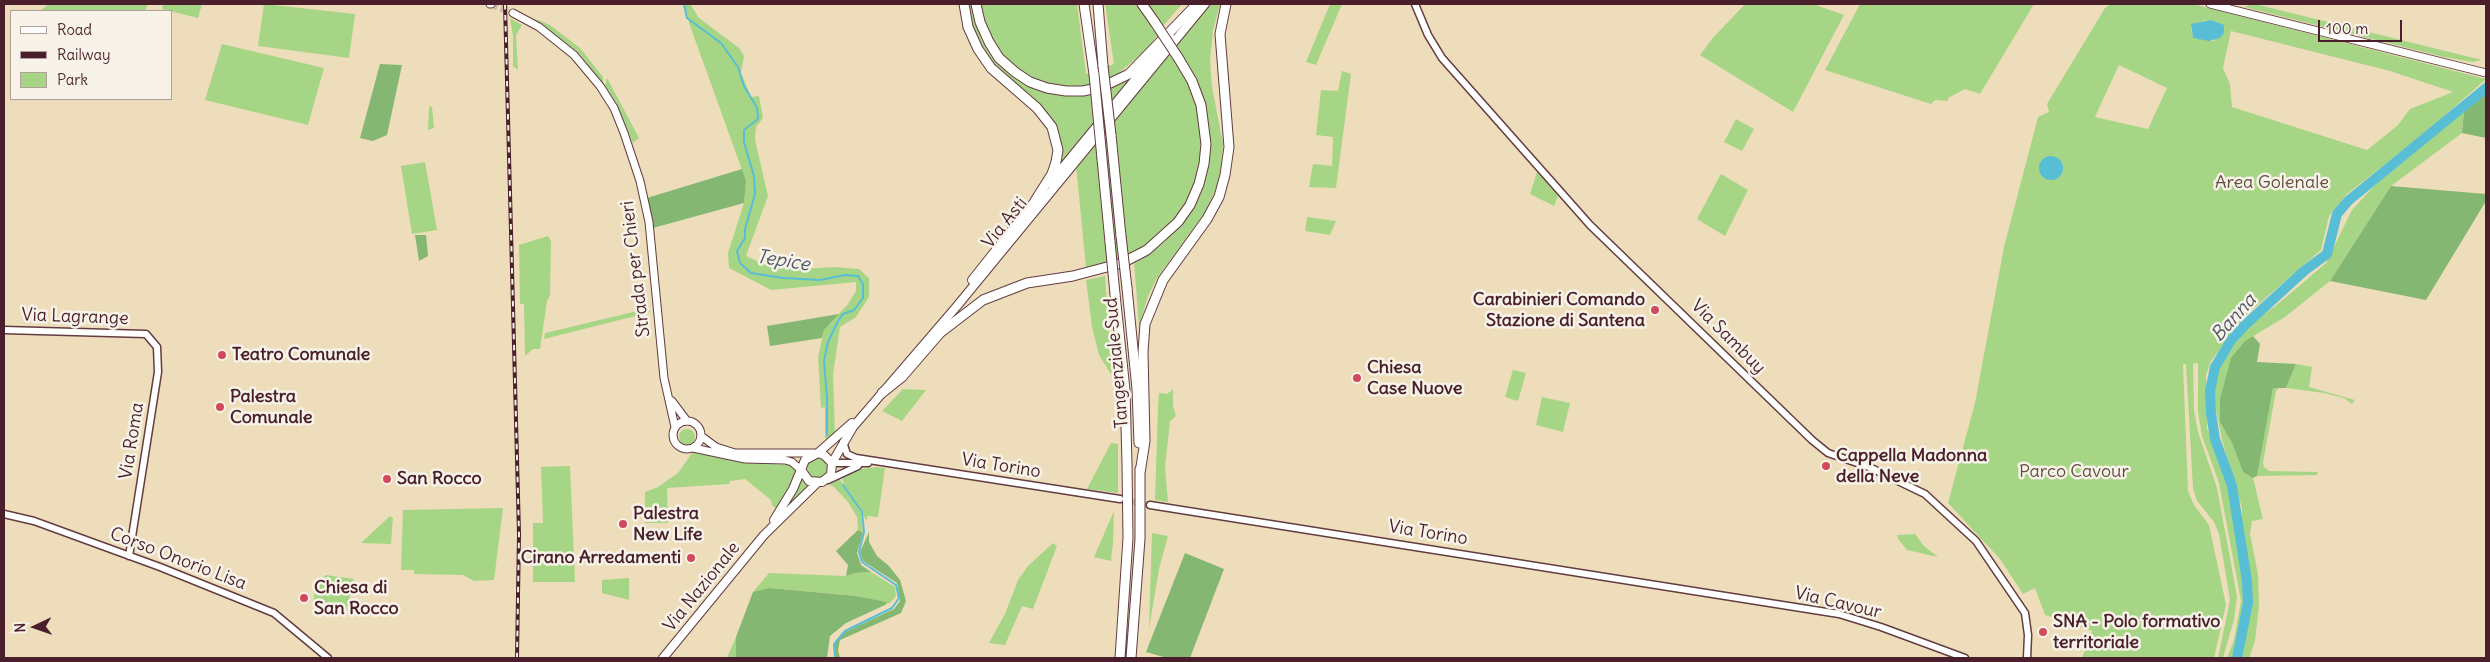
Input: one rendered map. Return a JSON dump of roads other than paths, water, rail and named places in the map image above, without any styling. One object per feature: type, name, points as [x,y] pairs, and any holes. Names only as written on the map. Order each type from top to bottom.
[{"type":"highway","points":[[964,4],[968,27],[978,49],[991,68],[1037,108],[1052,127],[1058,150],[1056,162],[1052,174],[1036,201]]},
{"type":"highway","points":[[976,4],[980,22],[989,42],[999,58],[1015,72],[1030,82],[1047,88],[1083,91],[1102,87],[1129,74],[1198,4]]},
{"type":"highway","points":[[1084,4],[1094,74]]},
{"type":"highway","points":[[1088,4],[1094,74]]},
{"type":"highway","name":"Tangenziale Sud","points":[[1098,4],[1137,389],[1140,473],[1139,558],[1131,658]]},
{"type":"highway","points":[[882,393],[902,377],[940,333],[983,300],[1027,283],[1072,276],[1122,263],[1147,250],[1178,222],[1190,205],[1199,184],[1206,144],[1201,105],[1192,80],[1142,4]]},
{"type":"highway","points":[[1140,473],[1145,441],[1143,352],[1145,324],[1163,280],[1207,219],[1218,197],[1225,175],[1229,147],[1220,34],[1226,4]]},
{"type":"highway","name":"Tangenziale Sud","points":[[1094,74],[1125,390],[1128,538],[1120,658]]},
{"type":"main road","name":"Via Asti","points":[[816,453],[856,418],[954,303],[1198,4]]},
{"type":"main road","name":"Via Asti","points":[[832,463],[843,440],[957,306],[1205,4]]},
{"type":"main road","points":[[2210,4],[2486,73]]},
{"type":"main road","name":"Strada per Chieri","points":[[513,14],[539,27],[574,55],[600,86],[614,108],[624,133],[640,180],[649,222],[667,392],[675,427]]},
{"type":"main road","name":"Strada per Chieri","points":[[667,392],[687,421]]},
{"type":"main road","points":[[817,483],[810,481],[792,462],[785,460],[745,459],[693,448],[683,449],[676,446],[672,434],[675,427],[687,421],[695,424],[701,436],[716,448],[735,453],[816,453],[824,455],[832,463],[831,475],[828,480]]},
{"type":"main road","points":[[693,448],[699,443],[701,436]]},
{"type":"main road","name":"Via Nazionale","points":[[663,658],[764,534],[794,489],[805,460],[816,453]]},
{"type":"main road","name":"Via Nazionale","points":[[764,534],[817,483],[828,480]]},
{"type":"street","name":"Via Sambuy","points":[[1416,4],[1428,36],[1442,58],[1590,225],[1812,440],[1828,453],[1869,467],[1925,494],[1980,546],[2025,613],[2028,635],[2027,658]]},
{"type":"street","name":"Via Lagrange","points":[[4,330],[146,334]]},
{"type":"street","name":"Via Roma","points":[[129,556],[158,372],[157,347],[146,334]]},
{"type":"street","name":"Via Torino","points":[[843,440],[845,451],[849,456],[878,463],[1120,499]]},
{"type":"street","name":"Via Torino","points":[[832,463],[878,463]]},
{"type":"street","name":"Via Torino","points":[[828,480],[865,464]]},
{"type":"street","name":"Via Torino","points":[[1150,504],[1700,592]]},
{"type":"street","name":"Corso Onorio Lisa","points":[[4,514],[42,524],[274,613],[328,658]]},
{"type":"street","name":"Via Cavour","points":[[1700,592],[1855,618],[1965,658]]},
{"type":"water","points":[[2211,20],[2224,25],[2224,33],[2220,38],[2209,41],[2193,38],[2191,24]]},
{"type":"water","points":[[2051,156],[2060,159],[2063,168],[2060,177],[2051,180],[2042,177],[2039,168],[2042,159]]},
{"type":"waterway","name":"Tepice","points":[[684,4],[687,18],[721,43],[738,67],[744,86],[757,108],[758,119],[744,130],[744,142],[754,176],[755,194],[745,229],[745,238],[737,251],[740,263],[751,273],[783,278],[820,280],[845,275],[858,276],[863,284],[863,298],[854,310],[843,314],[828,342],[824,361],[827,397],[827,435]]},
{"type":"waterway","name":"Banna","points":[[2237,658],[2248,603],[2247,581],[2232,486],[2215,439],[2211,413],[2210,391],[2215,367],[2232,339],[2245,325],[2304,271],[2327,254],[2337,214],[2348,201],[2486,88]]},
{"type":"waterway","name":"Tepice","points":[[835,658],[834,644],[845,631],[892,608],[899,598],[896,585],[862,562],[859,552],[864,532],[862,512],[843,485]]},
{"type":"tunnel","points":[[491,4],[513,13]]},
{"type":"tunnel","points":[[1124,500],[1150,505]]},
{"type":"railway","points":[[505,4],[519,534],[517,658]]},
{"type":"place","name":"Carabinieri Comando Stazione di Santena","points":[[1655,310]]},
{"type":"place","name":"Teatro Comunale","points":[[222,355]]},
{"type":"place","name":"Chiesa Case Nuove","points":[[1357,378]]},
{"type":"place","name":"Palestra Comunale","points":[[220,407]]},
{"type":"place","name":"Cappella Madonna della Neve","points":[[1826,466]]},
{"type":"place","name":"San Rocco","points":[[387,479]]},
{"type":"place","name":"Palestra New Life","points":[[623,524]]},
{"type":"place","name":"Cirano Arredamenti","points":[[691,558]]},
{"type":"place","name":"Chiesa di San Rocco","points":[[304,598]]},
{"type":"place","name":"SNA - Polo formativo territoriale","points":[[2043,632]]},
{"type":"park label","name":"Area Golenale","points":[[2272,183]]},
{"type":"park label","name":"Parco Cavour","points":[[2074,472]]}]
